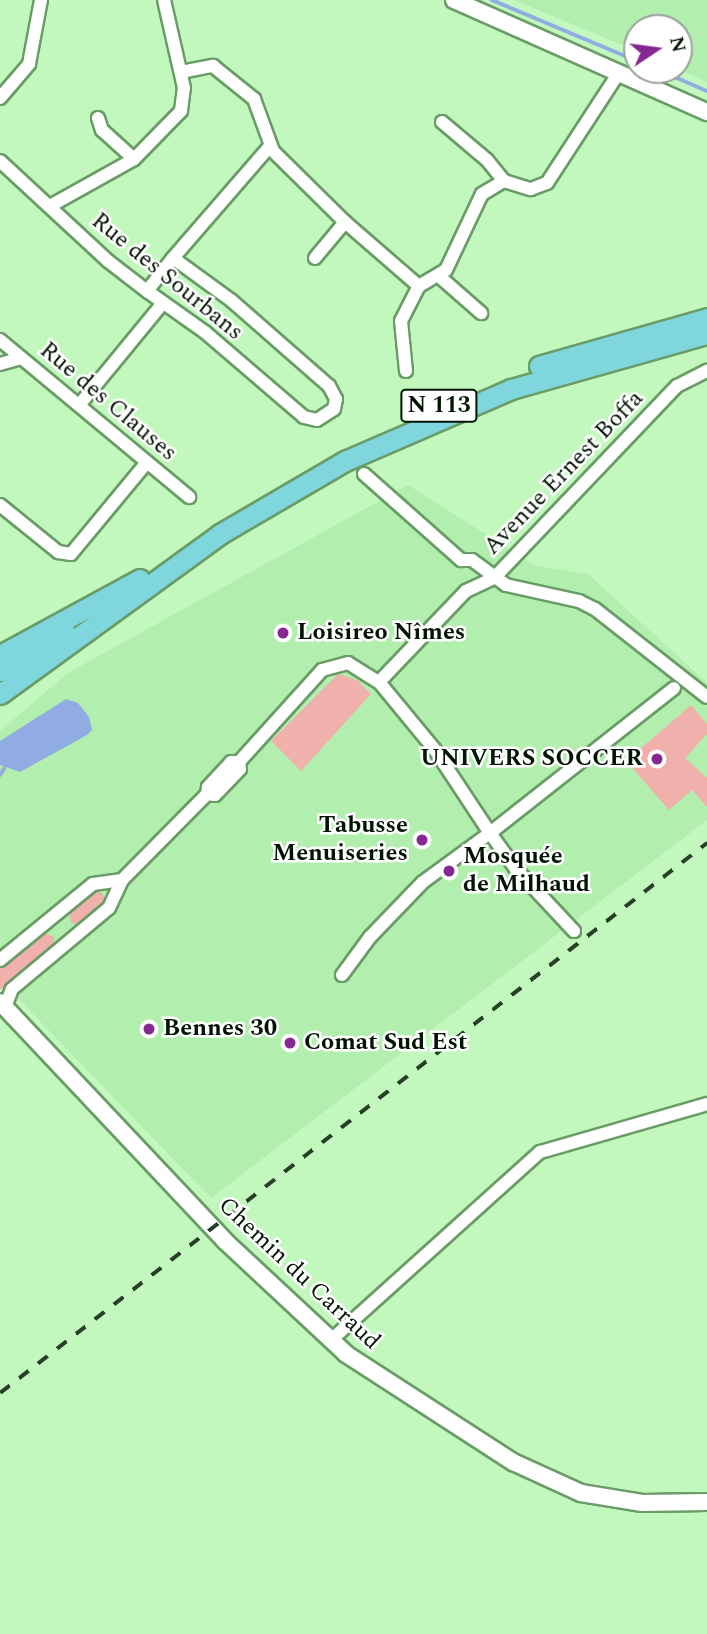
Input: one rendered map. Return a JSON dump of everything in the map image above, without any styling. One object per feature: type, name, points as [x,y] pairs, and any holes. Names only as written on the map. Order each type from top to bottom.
[{"type":"main road","name":"N 113","points":[[0,671],[206,544],[309,472],[419,414],[530,369],[707,318]]},
{"type":"main road","name":"N 113","points":[[230,527],[345,461],[434,420],[561,373],[707,334]]},
{"type":"main road","points":[[0,655],[206,544]]},
{"type":"main road","points":[[0,694],[206,544]]},
{"type":"street","points":[[0,98],[29,64],[41,0]]},
{"type":"street","points":[[50,206],[134,159],[181,111],[185,96],[164,0]]},
{"type":"street","points":[[454,0],[707,112]]},
{"type":"street","points":[[181,72],[213,66],[234,81],[258,104],[270,146],[345,222],[419,286]]},
{"type":"street","points":[[442,122],[487,160],[504,181],[531,189],[547,183],[618,74]]},
{"type":"street","points":[[99,118],[102,130],[134,159]]},
{"type":"street","points":[[147,291],[270,146]]},
{"type":"street","name":"Rue des Sourbans","points":[[0,161],[147,291],[312,420],[334,409],[332,390],[232,302],[173,258]]},
{"type":"street","points":[[406,371],[401,321],[419,286],[440,277],[461,244],[476,202],[504,181]]},
{"type":"street","points":[[315,258],[345,222]]},
{"type":"street","points":[[440,277],[481,313]]},
{"type":"street","points":[[80,404],[163,303]]},
{"type":"street","name":"Rue des Clauses","points":[[0,340],[189,497]]},
{"type":"street","points":[[0,364],[21,358]]},
{"type":"street","name":"Avenue Ernest Boffa","points":[[379,682],[466,591],[494,578],[677,386],[707,371]]},
{"type":"street","points":[[0,505],[67,555],[77,549],[146,462]]},
{"type":"street","points":[[365,474],[461,560],[472,560],[494,578],[579,601],[595,609],[707,697]]},
{"type":"street","points":[[3,1005],[12,989],[110,908],[122,880],[207,794],[208,787],[231,762],[239,762],[322,670],[348,663],[379,682],[435,750],[516,869],[574,930]]},
{"type":"street","points":[[342,975],[370,937],[423,882],[490,833],[674,688]]},
{"type":"street","points":[[0,960],[93,884],[122,880]]},
{"type":"street","name":"Chemin du Carraud","points":[[3,1005],[225,1241],[330,1341],[439,1418],[513,1462],[581,1493],[642,1503],[707,1502]]},
{"type":"street","points":[[330,1341],[540,1152],[707,1104]]},
{"type":"shaded area","points":[[514,0],[707,0],[707,82],[693,76],[693,14],[623,14],[623,45]]},
{"type":"shaded area","points":[[408,485],[536,566],[588,574],[707,683],[707,820],[211,1198],[0,980],[0,731],[68,673]]},
{"type":"shaded area","points":[[338,674],[357,680],[371,694],[301,771],[271,741]]},
{"type":"shaded area","name":"UNIVERS SOCCER","points":[[691,705],[707,724],[707,734],[685,758],[707,778],[707,807],[692,790],[669,810],[626,761]]},
{"type":"shaded area","points":[[99,891],[106,898],[105,905],[81,925],[71,923],[69,911]]},
{"type":"shaded area","points":[[42,932],[54,937],[54,949],[7,988],[0,989],[0,967]]},
{"type":"water","points":[[66,699],[78,703],[89,717],[92,730],[87,735],[20,772],[0,765],[0,741]]},
{"type":"waterway","points":[[492,0],[623,55]]},
{"type":"waterway","points":[[691,84],[707,91]]},
{"type":"waterway","points":[[0,775],[4,769]]},
{"type":"railway","points":[[0,1393],[707,843]]},
{"type":"place","name":"Loisireo Nîmes","points":[[283,633]]},
{"type":"place","name":"UNIVERS SOCCER","points":[[657,759]]},
{"type":"place","name":"Tabusse Menuiseries","points":[[422,840]]},
{"type":"place","name":"Mosquée de Milhaud","points":[[449,871]]},
{"type":"place","name":"Bennes 30","points":[[149,1029]]},
{"type":"place","name":"Comat Sud Est","points":[[290,1043]]}]
